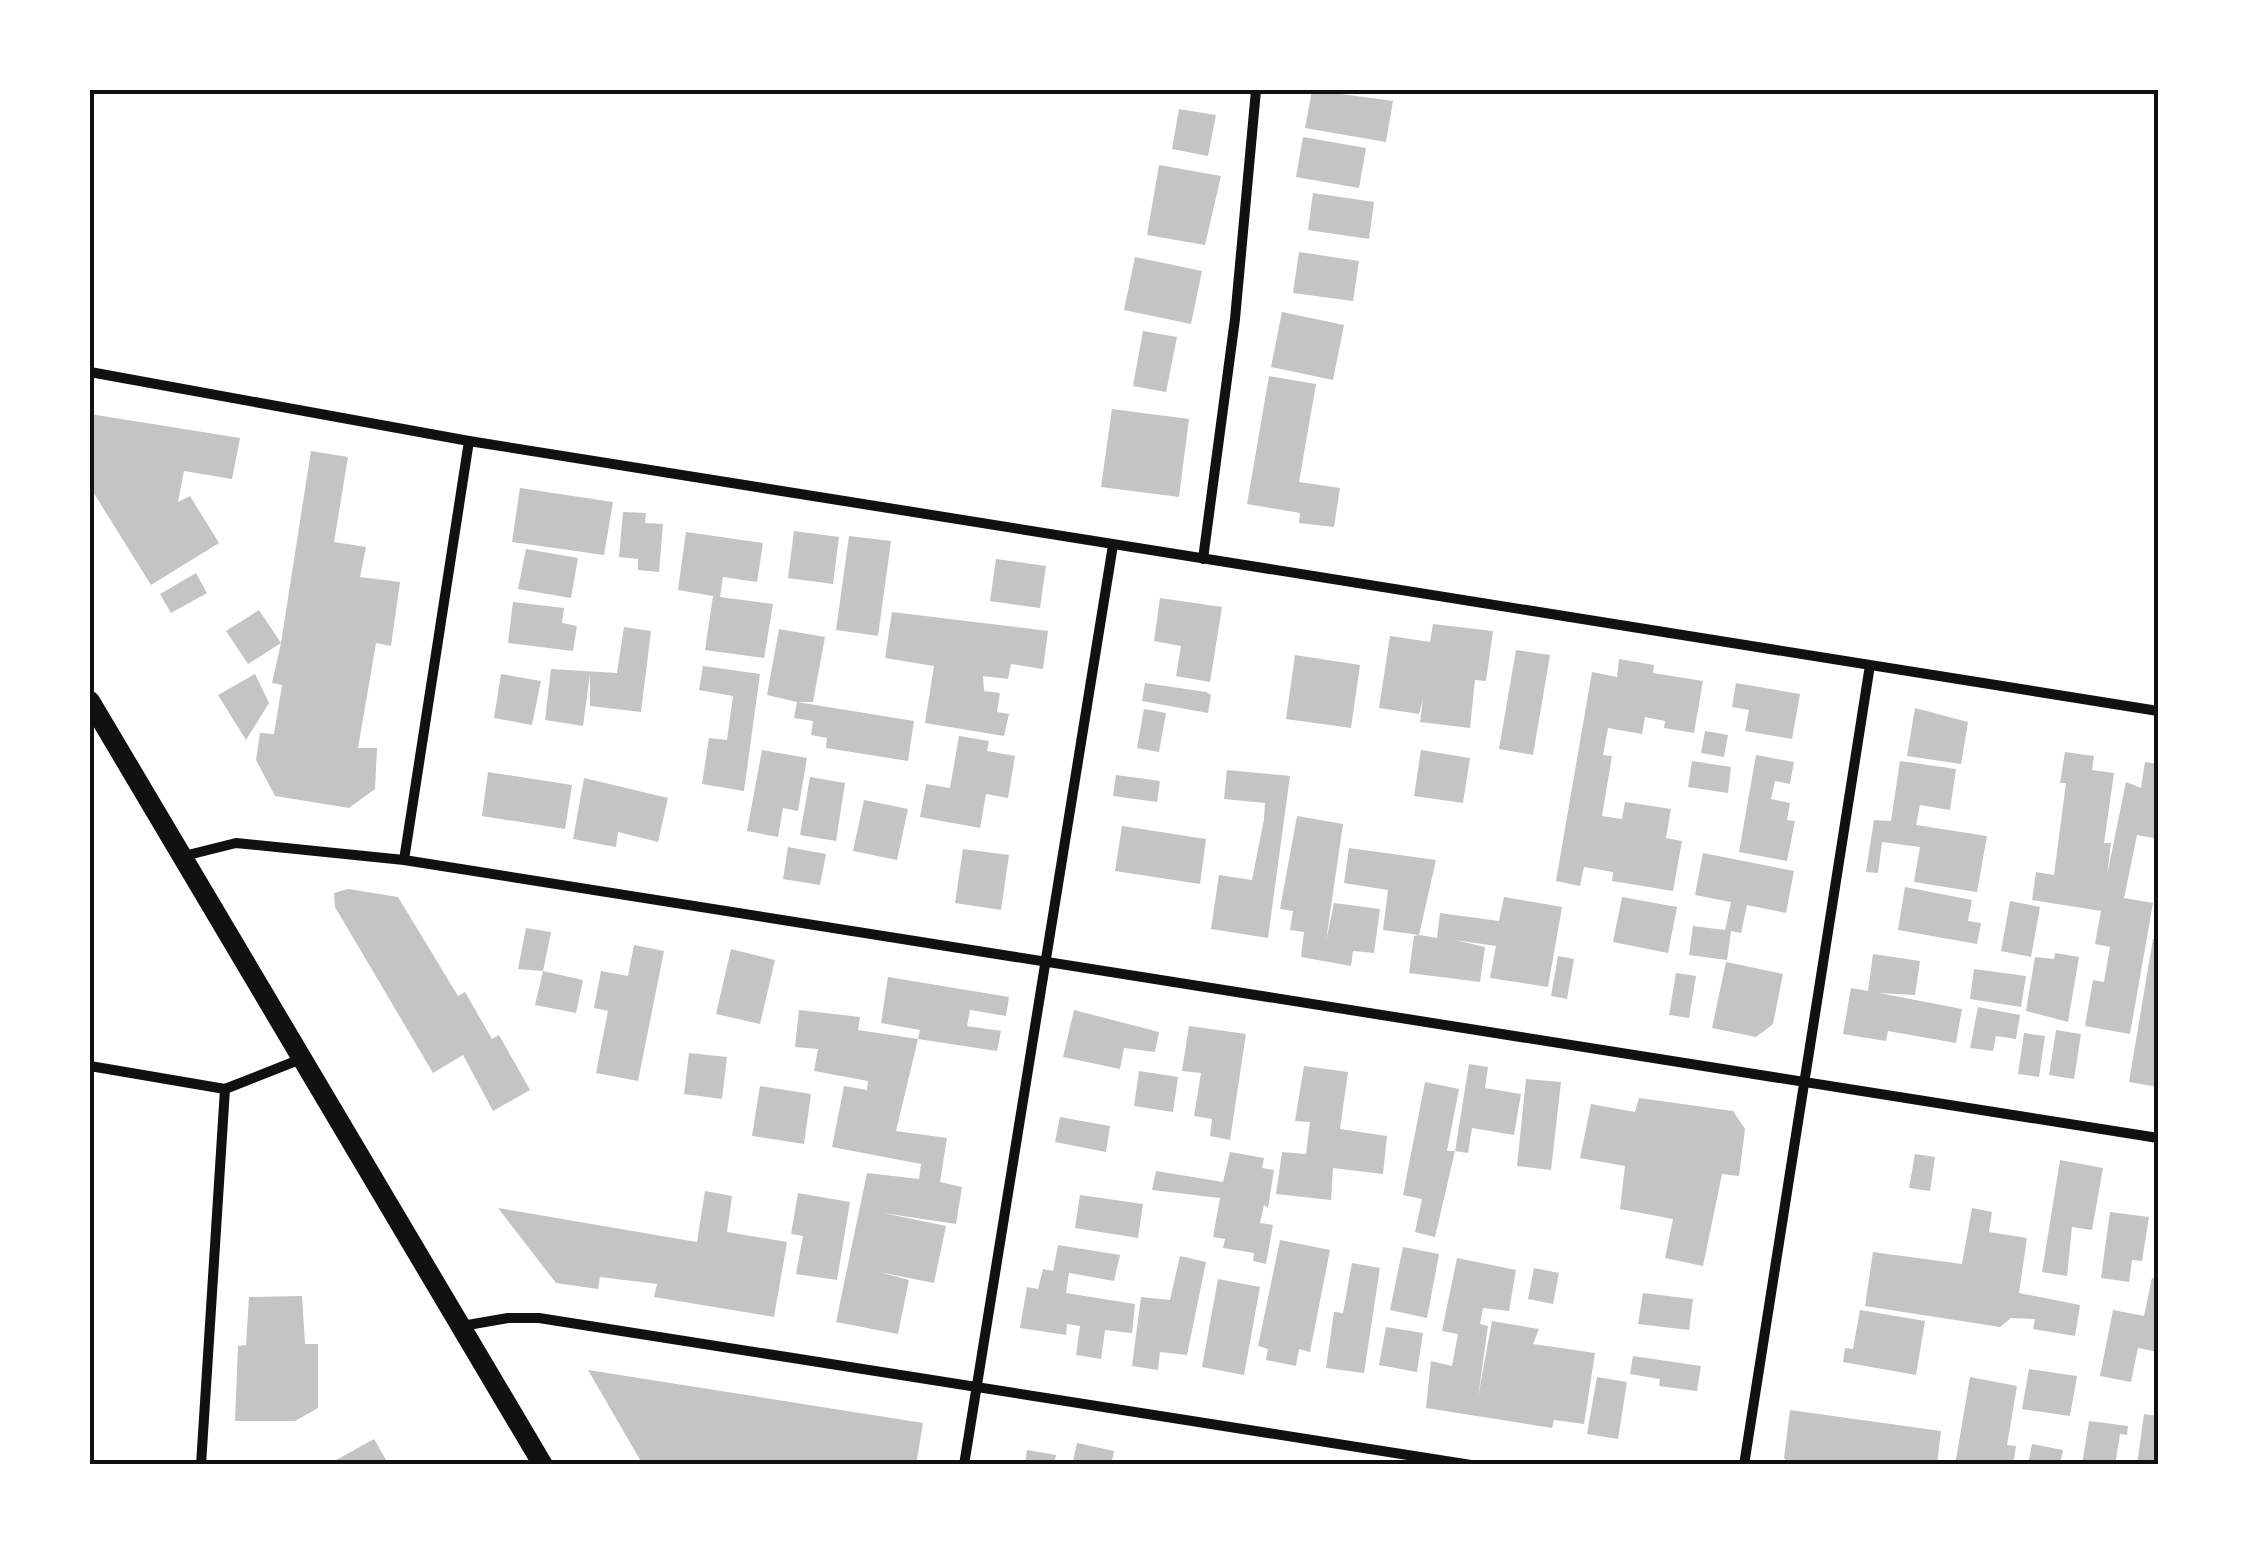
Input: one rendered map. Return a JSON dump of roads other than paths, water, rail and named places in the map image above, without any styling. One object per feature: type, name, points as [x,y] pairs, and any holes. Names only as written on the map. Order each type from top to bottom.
[{"type":"main road","points":[[90,701],[543,1465]]},
{"type":"street","points":[[1203,559],[1234,318],[1256,90]]},
{"type":"street","points":[[90,372],[469,441],[2158,710]]},
{"type":"street","points":[[404,860],[469,441]]},
{"type":"street","points":[[964,1465],[1112,544]]},
{"type":"street","points":[[1744,1465],[1870,665]]},
{"type":"street","points":[[180,858],[236,843],[404,860],[1044,958],[2158,1138]]},
{"type":"street","points":[[90,1066],[225,1089],[302,1059]]},
{"type":"street","points":[[201,1465],[225,1089]]},
{"type":"street","points":[[461,1326],[508,1318],[539,1318],[1470,1465]]}]
